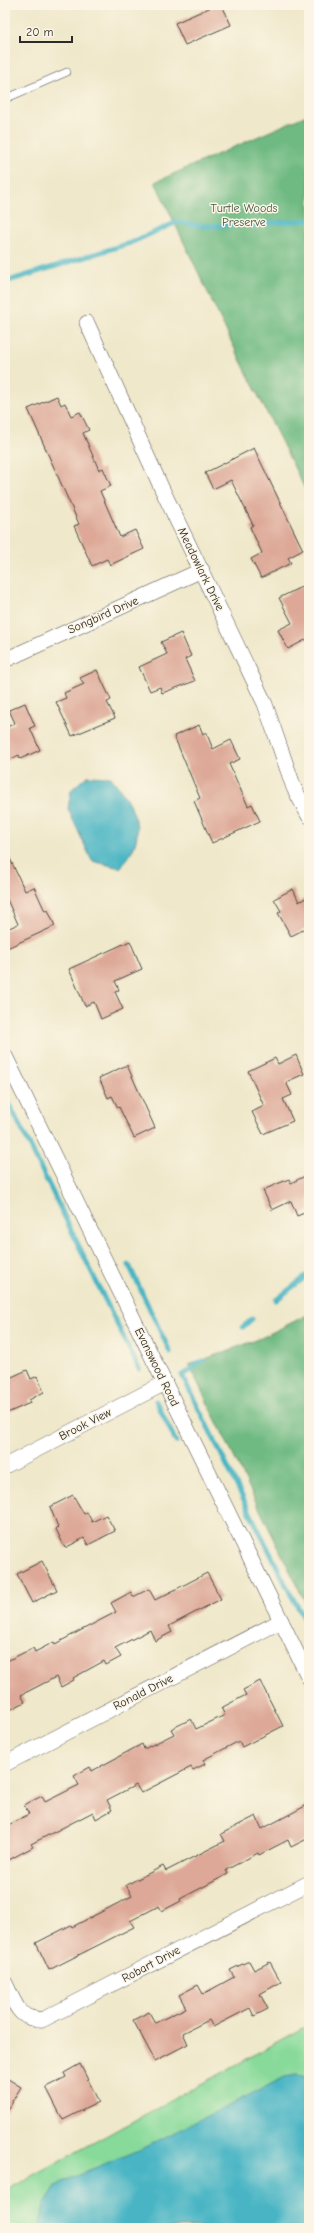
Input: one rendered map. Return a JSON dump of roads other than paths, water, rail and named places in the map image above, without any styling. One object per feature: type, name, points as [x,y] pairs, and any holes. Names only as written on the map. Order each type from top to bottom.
[{"type":"street","name":"Meadowlark Drive","points":[[87,323],[162,489],[265,704],[294,788],[309,816]]},
{"type":"street","name":"Songbird Drive","points":[[5,660],[202,570]]},
{"type":"street","name":"Evanswood Road","points":[[5,1056],[309,1678]]},
{"type":"street","name":"Brook View","points":[[5,1466],[165,1383]]},
{"type":"street","name":"Ronald Drive","points":[[5,1764],[281,1621]]},
{"type":"street","name":"Robart Drive","points":[[5,1984],[22,2014],[28,2018],[44,2019],[309,1883]]},
{"type":"lane","points":[[5,99],[67,72]]},
{"type":"water","points":[[87,776],[111,777],[133,811],[137,833],[135,844],[129,856],[120,868],[92,861],[68,809],[71,790]]},
{"type":"water","points":[[296,2075],[309,2077],[309,2228],[39,2228],[44,2205],[56,2186],[82,2173],[137,2151],[285,2077]]},
{"type":"waterway","points":[[5,282],[130,243],[177,222],[203,226],[247,225],[309,220]]},
{"type":"waterway","points":[[5,1095],[139,1369]]},
{"type":"waterway","points":[[129,1265],[170,1352]]},
{"type":"waterway","points":[[276,1300],[309,1274]]},
{"type":"waterway","points":[[243,1327],[252,1319]]},
{"type":"waterway","points":[[203,1361],[197,1363],[194,1369],[182,1375],[290,1593],[304,1618],[309,1617]]},
{"type":"waterway","points":[[156,1401],[176,1442]]},
{"type":"park label","name":"Turtle Woods Preserve","points":[[244,215]]}]
